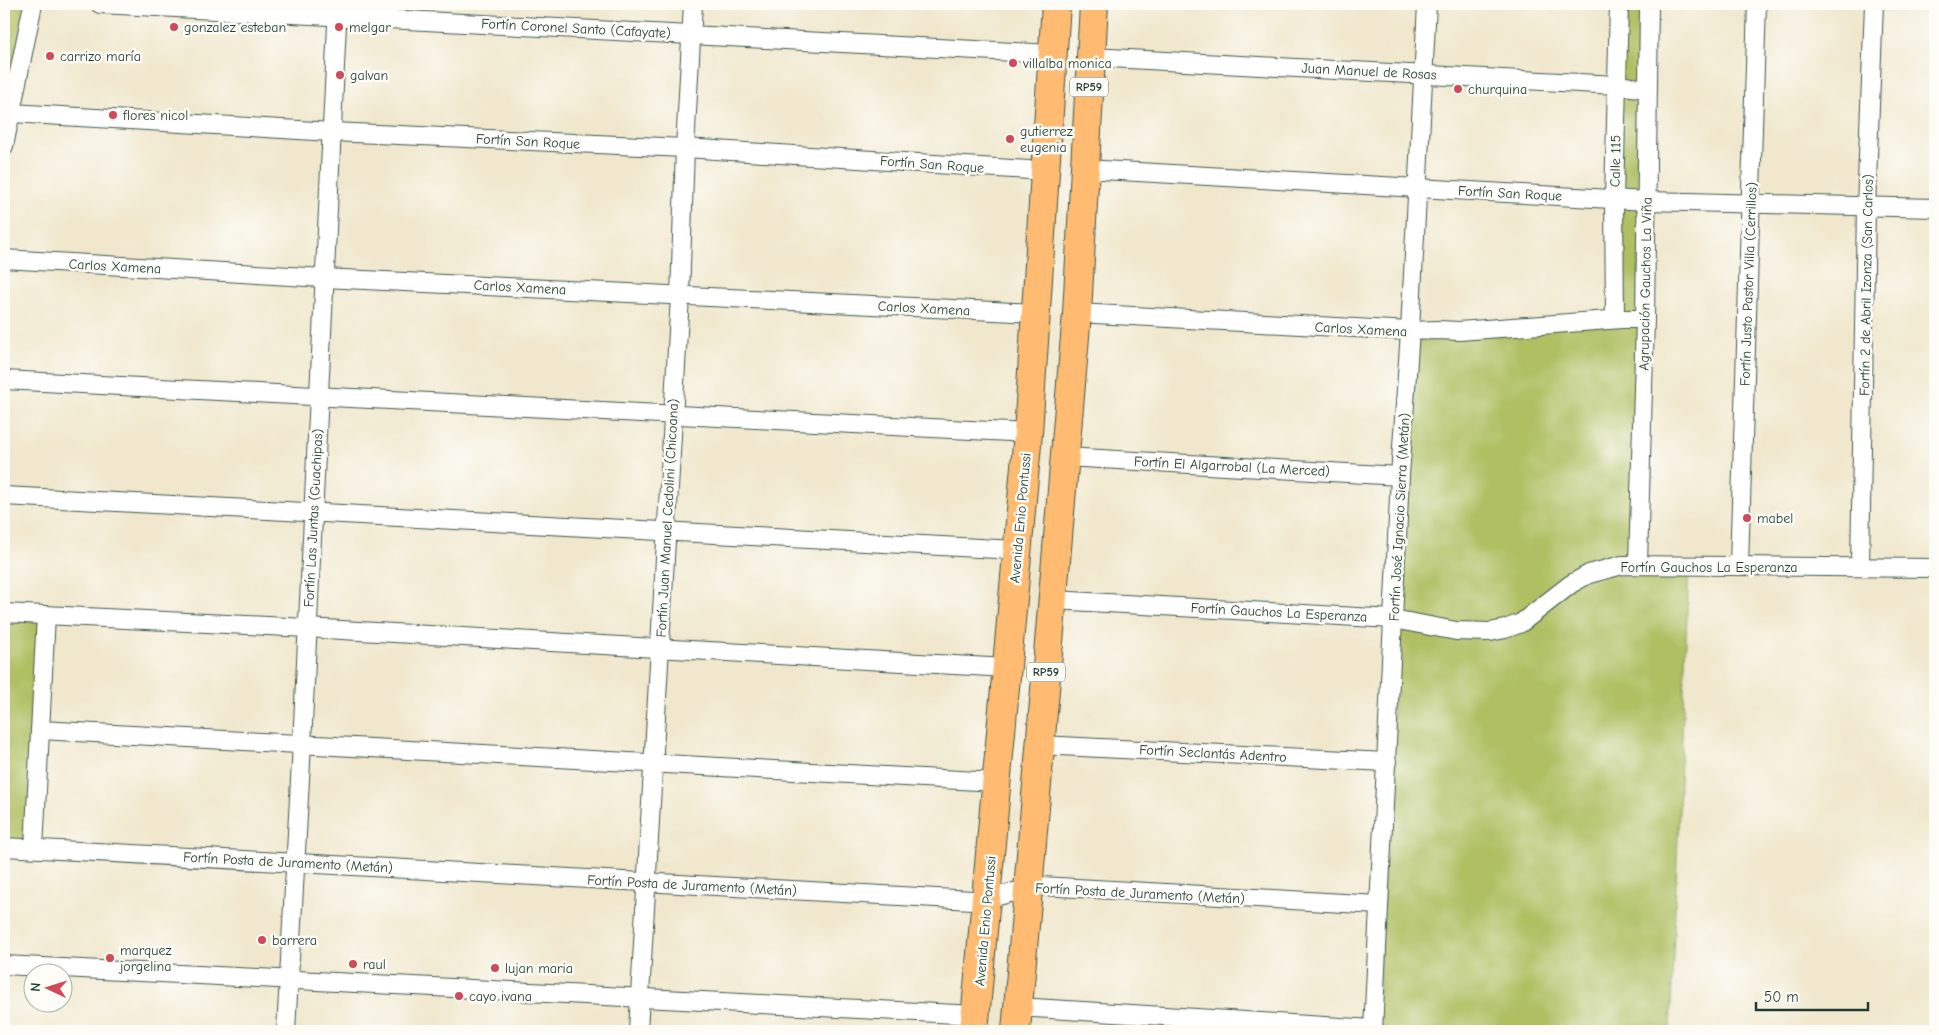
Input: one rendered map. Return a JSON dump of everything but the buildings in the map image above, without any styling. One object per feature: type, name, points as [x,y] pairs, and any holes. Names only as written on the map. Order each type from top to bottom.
[{"type":"main road","name":"Avenida Enio Pontussi","points":[[975,1023],[988,899],[1016,550],[1028,433],[1056,4]]},
{"type":"main road","name":"RP59","points":[[1017,1019],[1077,313],[1094,4]]},
{"type":"street","points":[[4,146],[33,4]]},
{"type":"street","name":"Fortín Coronel Santo (Cafayate)","points":[[100,4],[338,10],[690,34],[1052,54]]},
{"type":"street","name":"Fortín Juan Manuel Cedolini (Chicoana)","points":[[638,1031],[680,296],[692,4]]},
{"type":"street","name":"Fortín José Ignacio Sierra (Metán)","points":[[1373,1030],[1400,476],[1410,332],[1427,4]]},
{"type":"street","name":"Calle 115","points":[[1615,319],[1614,199],[1619,4]]},
{"type":"street","name":"Agrupación Gauchos La Viña","points":[[1638,564],[1645,320],[1648,4]]},
{"type":"street","name":"Fortín Justo Pastor Villa (Cerrillos)","points":[[1739,565],[1757,4]]},
{"type":"street","name":"Fortín 2 de Abril Izonza (San Carlos)","points":[[1860,567],[1866,207],[1874,4]]},
{"type":"street","name":"Fortín Las Juntas (Guachipas)","points":[[286,1031],[338,10]]},
{"type":"street","name":"Juan Manuel de Rosas","points":[[1091,57],[1617,85],[1647,89]]},
{"type":"street","name":"Fortín San Roque","points":[[11,113],[332,132],[685,148],[1044,171]]},
{"type":"street","name":"Fortín San Roque","points":[[1085,169],[1647,201],[1935,208]]},
{"type":"street","name":"Carlos Xamena","points":[[4,260],[324,278],[1036,313]]},
{"type":"street","name":"Carlos Xamena","points":[[1077,313],[1410,332],[1440,330],[1459,332],[1615,319],[1645,320]]},
{"type":"street","points":[[4,380],[1028,433]]},
{"type":"street","name":"Fortín El Algarrobal (La Merced)","points":[[1065,457],[1400,476]]},
{"type":"street","points":[[4,496],[1016,550]]},
{"type":"street","name":"Fortín Gauchos La Esperanza","points":[[1053,600],[1393,619],[1456,632],[1476,633],[1498,631],[1521,623],[1571,584],[1588,574],[1622,565],[1935,568]]},
{"type":"street","points":[[4,613],[307,628],[1007,668]]},
{"type":"street","points":[[34,848],[46,615]]},
{"type":"street","points":[[40,730],[997,782]]},
{"type":"street","name":"Fortín Seclantás Adentro","points":[[1040,745],[1387,762]]},
{"type":"street","name":"Fortín Posta de Juramento (Metán)","points":[[4,846],[974,900],[988,899],[1041,886],[1379,905]]},
{"type":"street","points":[[4,965],[639,998],[975,1023]]},
{"type":"street","points":[[1017,1019],[1373,1030]]},
{"type":"green space","points":[[4,4],[33,4],[4,144]]},
{"type":"green space","points":[[1620,4],[1648,4],[1639,566],[1689,567],[1670,1031],[1376,1031],[1413,333],[1614,323]]},
{"type":"green space","points":[[4,617],[42,618],[31,843],[4,842]]},
{"type":"place","name":"gonzalez esteban","points":[[174,27]]},
{"type":"place","name":"melgar","points":[[339,27]]},
{"type":"place","name":"carrizo maría","points":[[50,56]]},
{"type":"place","name":"villalba monica","points":[[1013,63]]},
{"type":"place","name":"galvan","points":[[340,75]]},
{"type":"place","name":"churquina","points":[[1458,89]]},
{"type":"place","name":"flores nicol","points":[[113,115]]},
{"type":"place","name":"gutierrez eugenia","points":[[1010,139]]},
{"type":"place","name":"mabel","points":[[1747,518]]},
{"type":"place","name":"barrera","points":[[262,940]]},
{"type":"place","name":"marquez jorgelina","points":[[110,958]]},
{"type":"place","name":"raul","points":[[353,964]]},
{"type":"place","name":"lujan maria","points":[[495,968]]},
{"type":"place","name":"cayo ivana","points":[[459,996]]}]
